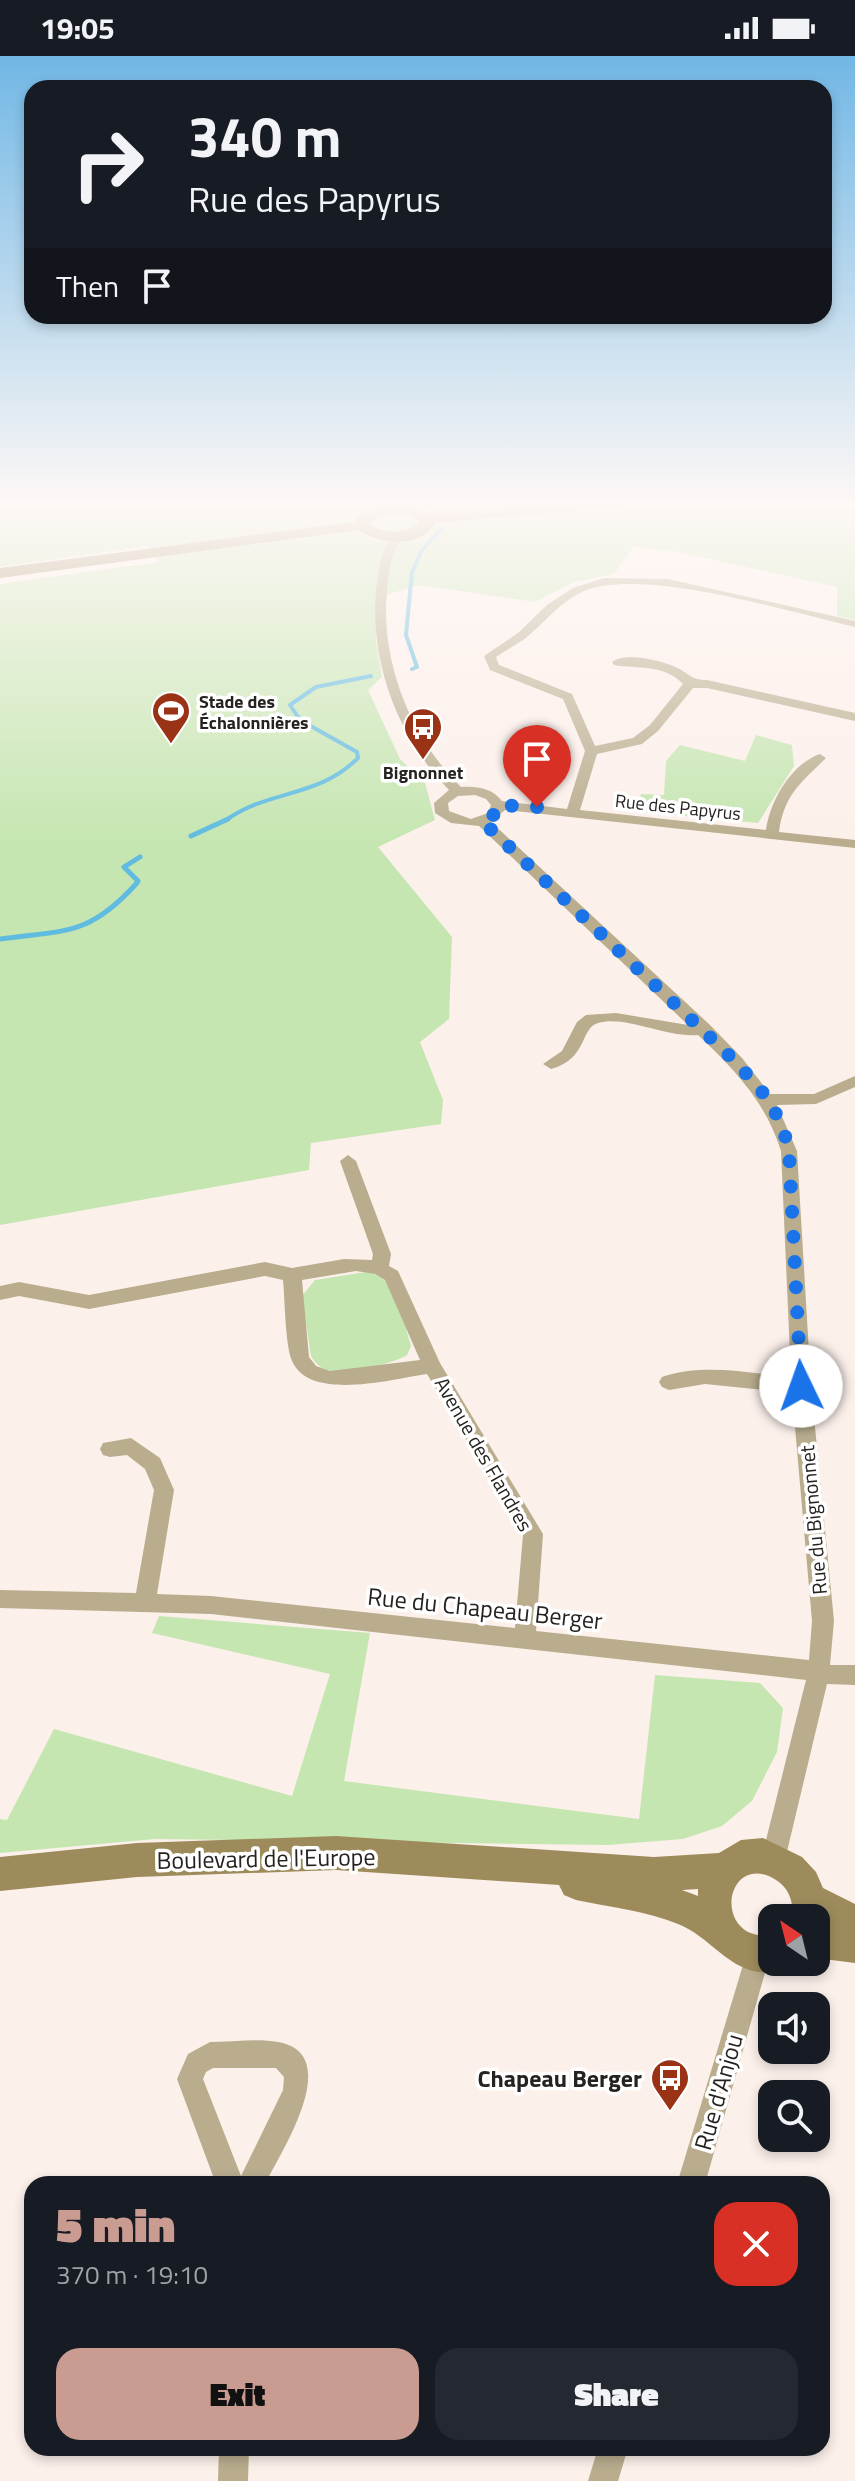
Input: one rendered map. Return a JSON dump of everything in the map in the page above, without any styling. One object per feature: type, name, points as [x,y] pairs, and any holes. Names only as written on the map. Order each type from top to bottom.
[{"type":"main road","name":"Boulevard de l'Europe","points":[[0,1874],[137,1860],[322,1853],[654,1874],[724,1870],[741,1859],[773,1860]]},
{"type":"main road","points":[[773,1860],[796,1875],[808,1904]]},
{"type":"main road","name":"Boulevard de l'Europe","points":[[531,1868],[569,1882],[692,1908],[719,1926],[732,1942],[758,1952]]},
{"type":"main road","points":[[719,1926],[712,1902],[717,1879],[724,1870]]},
{"type":"main road","points":[[830,1915],[855,1923]]},
{"type":"main road","points":[[830,1942],[855,1945]]},
{"type":"street","points":[[382,615],[388,668],[412,730],[448,783],[458,792],[444,798],[442,813],[455,820],[482,821],[495,814],[498,805]]},
{"type":"street","points":[[543,615],[522,635],[490,656],[494,667],[568,697],[591,751],[573,811]]},
{"type":"street","points":[[816,615],[855,624]]},
{"type":"street","points":[[618,662],[641,662],[680,671],[690,684]]},
{"type":"street","points":[[591,751],[637,741],[654,728],[690,684]]},
{"type":"street","points":[[690,684],[707,684],[855,717]]},
{"type":"street","points":[[772,835],[773,817],[804,767],[820,758]]},
{"type":"street","name":"Rue des Papyrus","points":[[458,792],[484,793],[498,805],[855,844]]},
{"type":"street","name":"Rue du Bignonnet","points":[[482,821],[704,1029],[769,1100],[783,1128],[789,1151],[801,1386],[823,1621],[819,1671],[773,1860]]},
{"type":"street","points":[[551,1064],[570,1054],[582,1025],[592,1019],[609,1018],[665,1029],[704,1029]]},
{"type":"street","points":[[769,1100],[816,1099],[855,1081]]},
{"type":"street","name":"Avenue des Flandres","points":[[348,1161],[382,1254],[380,1267],[392,1276],[432,1366],[533,1534],[525,1637]]},
{"type":"street","points":[[0,1293],[19,1289],[89,1302],[265,1269],[292,1275],[364,1263],[380,1267]]},
{"type":"street","name":"Avenue des Flandres","points":[[292,1275],[300,1359],[309,1371],[329,1379],[432,1366]]},
{"type":"street","points":[[669,1382],[705,1376],[801,1386]]},
{"type":"street","points":[[110,1449],[131,1446],[153,1464],[164,1490],[145,1602]]},
{"type":"street","name":"Rue du Chapeau Berger","points":[[0,1599],[211,1605],[525,1637],[819,1671],[832,1676],[855,1675]]},
{"type":"street","name":"Rue d'Anjou","points":[[694,2176],[758,1976]]},
{"type":"street","points":[[227,2176],[190,2079],[197,2063],[210,2055],[279,2055],[290,2062],[297,2075],[296,2092],[255,2176]]},
{"type":"street","points":[[233,2481],[234,2456]]},
{"type":"street","points":[[603,2481],[611,2456]]},
{"type":"green space","points":[[0,615],[376,615],[376,641],[382,677],[368,690],[400,759],[425,783],[435,820],[378,847],[452,937],[449,1019],[420,1042],[443,1100],[441,1124],[311,1143],[309,1170],[0,1225]]},
{"type":"green space","points":[[855,615],[855,620],[837,616]]},
{"type":"green space","points":[[756,735],[792,745],[794,766],[758,823],[637,811],[641,794],[664,795],[666,761],[680,745],[745,761]]},
{"type":"green space","points":[[366,1272],[386,1281],[392,1290],[402,1311],[411,1346],[407,1355],[381,1365],[348,1371],[325,1369],[311,1356],[302,1296],[315,1280]]},
{"type":"green space","points":[[159,1616],[370,1633],[344,1781],[639,1819],[655,1675],[760,1683],[783,1708],[777,1752],[752,1801],[722,1826],[683,1839],[608,1845],[155,1839],[0,1853],[0,1819],[7,1820],[54,1729],[292,1796],[330,1674],[152,1633]]},
{"type":"waterway","points":[[408,615],[406,635],[417,667],[412,669]]},
{"type":"waterway","points":[[225,821],[258,803],[326,781],[358,758],[357,752],[300,720],[290,705],[316,687],[371,676]]},
{"type":"waterway","points":[[191,836],[228,819]]},
{"type":"waterway","points":[[0,939],[58,932],[104,914],[138,881],[124,867],[140,857]]},
{"type":"place","name":"Stade des Échalonnières","points":[[171,745]]},
{"type":"place","name":"Bignonnet","points":[[423,761]]},
{"type":"place","name":"Chapeau Berger","points":[[670,2112]]},
{"type":"route","points":[[537,807],[498,805],[495,814],[482,821],[704,1029],[769,1100],[783,1128],[789,1151],[801,1386]]}]
